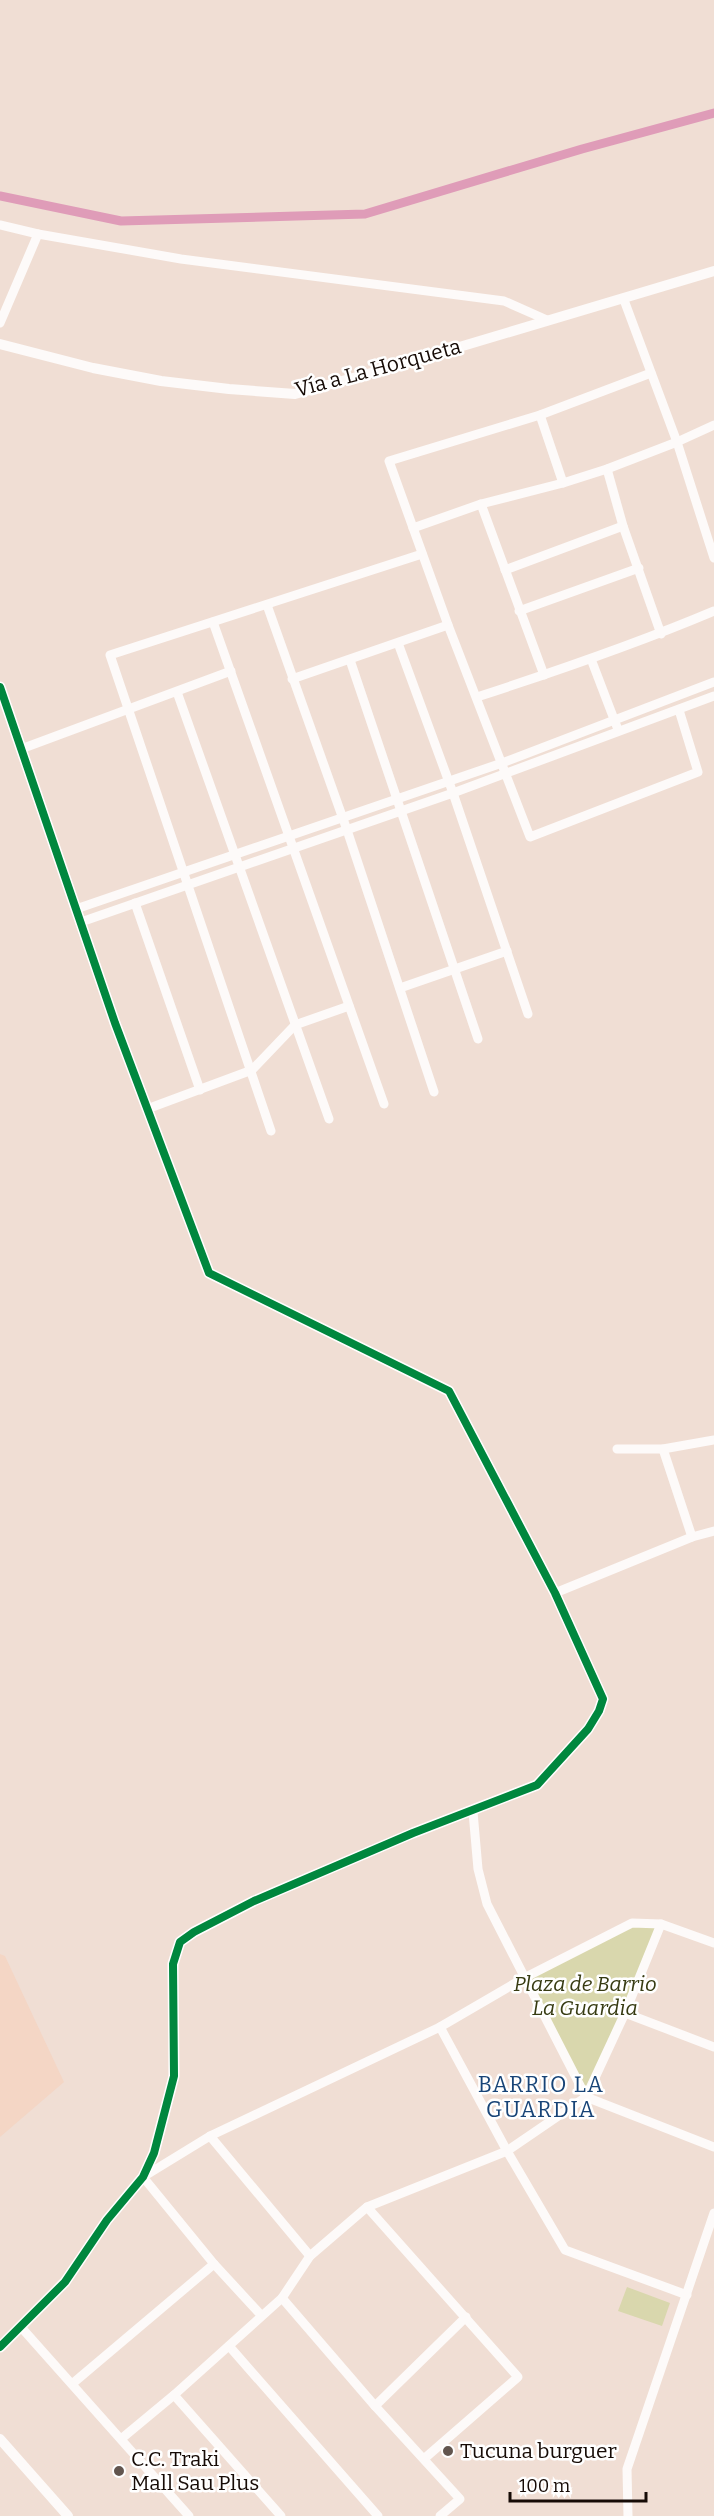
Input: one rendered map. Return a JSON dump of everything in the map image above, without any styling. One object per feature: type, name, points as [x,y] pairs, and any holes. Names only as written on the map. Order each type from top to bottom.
[{"type":"main road","name":"Vía a La Horqueta","points":[[0,344],[93,368],[161,381],[295,394],[547,320],[624,300],[714,271]]},
{"type":"main road","points":[[0,2439],[68,2516]]},
{"type":"street","points":[[0,225],[38,234],[181,259],[504,301],[547,320]]},
{"type":"street","points":[[0,322],[38,234]]},
{"type":"street","points":[[624,300],[677,442],[714,558]]},
{"type":"street","points":[[651,373],[540,415],[389,461],[448,625],[530,837],[698,772],[679,710]]},
{"type":"street","points":[[540,415],[563,483]]},
{"type":"street","points":[[413,528],[481,504],[607,469],[714,425]]},
{"type":"street","points":[[607,469],[623,526],[661,634]]},
{"type":"street","points":[[481,504],[544,675]]},
{"type":"street","points":[[505,570],[623,526]]},
{"type":"street","points":[[271,1131],[110,655],[422,554]]},
{"type":"street","points":[[519,611],[639,568]]},
{"type":"street","points":[[267,605],[347,830],[434,1092]]},
{"type":"street","points":[[477,697],[661,634],[714,611]]},
{"type":"street","points":[[213,622],[384,1104]]},
{"type":"street","points":[[292,679],[448,625]]},
{"type":"street","points":[[398,643],[453,793],[528,1014]]},
{"type":"street","points":[[591,659],[618,731]]},
{"type":"street","points":[[350,660],[478,1039]]},
{"type":"street","points":[[21,749],[231,671]]},
{"type":"street","points":[[81,922],[453,793],[504,768],[714,682]]},
{"type":"street","points":[[0,687],[147,1109],[209,1273],[449,1391],[555,1593],[603,1699],[599,1712],[588,1729],[537,1785],[473,1812],[413,1833],[254,1900],[180,1942],[173,1964],[174,2076],[154,2153],[143,2177],[107,2220],[65,2282],[0,2347]]},
{"type":"street","points":[[177,692],[329,1119]]},
{"type":"street","points":[[76,909],[448,780],[504,768],[618,731],[714,696]]},
{"type":"street","points":[[135,903],[200,1090]]},
{"type":"street","points":[[400,988],[507,951]]},
{"type":"street","points":[[147,1109],[252,1070],[295,1025],[349,1005]]},
{"type":"street","points":[[617,1449],[663,1449],[714,1440]]},
{"type":"street","points":[[663,1449],[692,1537]]},
{"type":"street","points":[[555,1593],[692,1537],[714,1531]]},
{"type":"street","points":[[473,1812],[478,1869],[487,1904],[586,2097],[714,2147]]},
{"type":"street","points":[[143,2177],[210,2136],[440,2027],[524,1978],[632,1923],[661,1924],[714,1943]]},
{"type":"street","points":[[121,2439],[174,2395],[282,2298],[310,2256],[367,2207],[507,2151],[586,2097],[625,2013],[661,1924]]},
{"type":"street","points":[[625,2013],[714,2047]]},
{"type":"street","points":[[440,2027],[507,2151],[565,2250],[687,2295]]},
{"type":"street","points":[[210,2136],[310,2256]]},
{"type":"street","points":[[143,2177],[214,2264],[261,2315]]},
{"type":"street","points":[[367,2207],[518,2377],[424,2458]]},
{"type":"street","points":[[628,2516],[627,2469],[714,2213]]},
{"type":"street","points":[[72,2384],[214,2264]]},
{"type":"street","points":[[282,2298],[375,2406],[460,2499],[440,2516]]},
{"type":"street","points":[[375,2406],[466,2317]]},
{"type":"street","points":[[20,2326],[189,2516]]},
{"type":"street","points":[[229,2346],[378,2516]]},
{"type":"street","points":[[174,2395],[281,2516]]},
{"type":"shaded area","points":[[0,1954],[5,1956],[64,2082],[0,2137]]},
{"type":"green space","name":"Plaza de Barrio La Guardia","points":[[632,1923],[661,1924],[586,2097],[524,1978]]},
{"type":"green space","points":[[627,2287],[670,2303],[662,2326],[618,2311]]},
{"type":"waterway","points":[[0,196],[121,221],[365,214],[582,149],[714,113]]},
{"type":"cycle path","points":[[0,687],[115,1023],[209,1273],[449,1391],[555,1593],[603,1699],[588,1729],[537,1785],[413,1833],[254,1901],[194,1932],[180,1942],[173,1964],[174,2076],[154,2153],[143,2177],[107,2220],[65,2282],[0,2347]]},
{"type":"place","name":"Tucuna burguer","points":[[448,2451]]},
{"type":"place","name":"C.C. Traki Mall Sau Plus","points":[[119,2471]]},
{"type":"district","name":"BARRIO LA GUARDIA","points":[[541,2096]]}]
